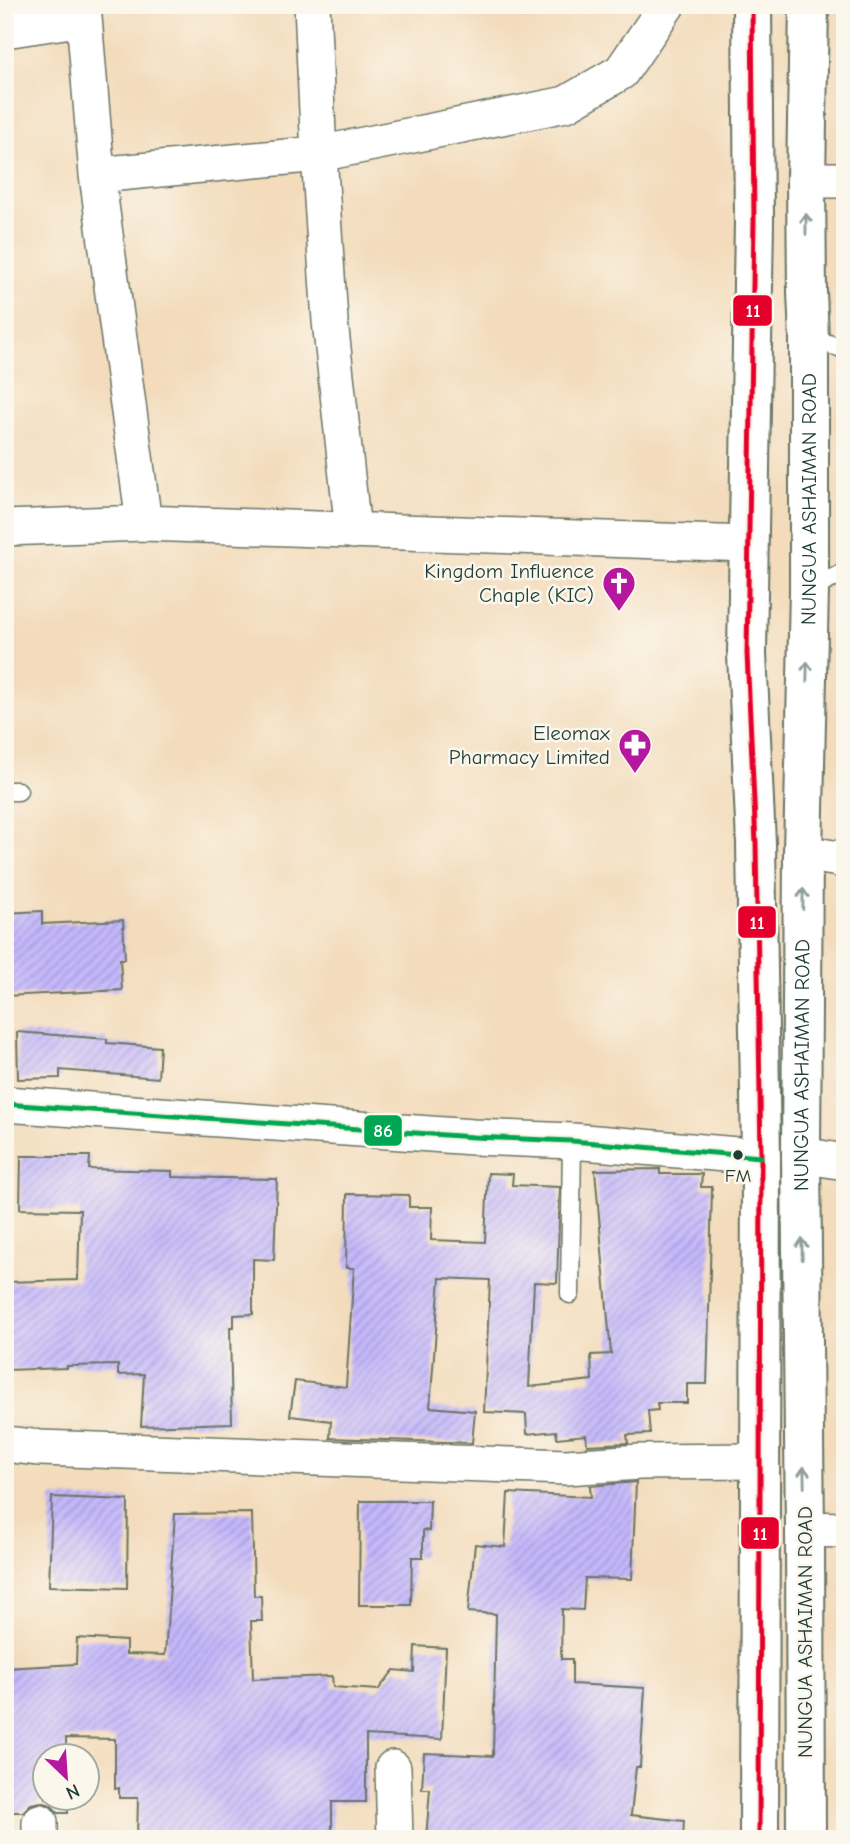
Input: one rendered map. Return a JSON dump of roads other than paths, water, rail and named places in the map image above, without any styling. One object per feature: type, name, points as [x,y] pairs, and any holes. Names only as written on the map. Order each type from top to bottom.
[{"type":"main road","name":"NUNGUA ASHAIMAN ROAD","points":[[752,5],[754,221],[747,654],[756,843],[761,1157],[759,1839]]},
{"type":"main road","name":"NUNGUA ASHAIMAN ROAD","points":[[806,1839],[801,1155],[803,853],[809,590],[827,343],[807,292],[809,5]]},
{"type":"street","points":[[312,5],[330,321],[353,531]]},
{"type":"street","points":[[97,175],[319,154],[566,104],[621,72],[667,5]]},
{"type":"street","points":[[5,30],[84,12],[97,175],[144,523]]},
{"type":"street","points":[[806,180],[845,180]]},
{"type":"street","points":[[5,528],[144,523],[748,544]]},
{"type":"street","points":[[803,853],[845,860]]},
{"type":"street","points":[[5,1104],[473,1137],[572,1141],[761,1157]]},
{"type":"street","points":[[801,1155],[845,1162]]},
{"type":"street","points":[[5,1444],[40,1448],[566,1467],[640,1462],[760,1461]]},
{"type":"street","points":[[805,1529],[845,1530]]},
{"type":"street","points":[[393,1768],[396,1839]]},
{"type":"lane","points":[[809,590],[845,572]]},
{"type":"lane","points":[[570,1294],[572,1141]]},
{"type":"place","name":"Kingdom Influence Chaple (KIC)","points":[[619,613]]},
{"type":"place","name":"Eleomax Pharmacy Limited","points":[[635,775]]},
{"type":"place","name":"FM","points":[[738,1155]]}]
